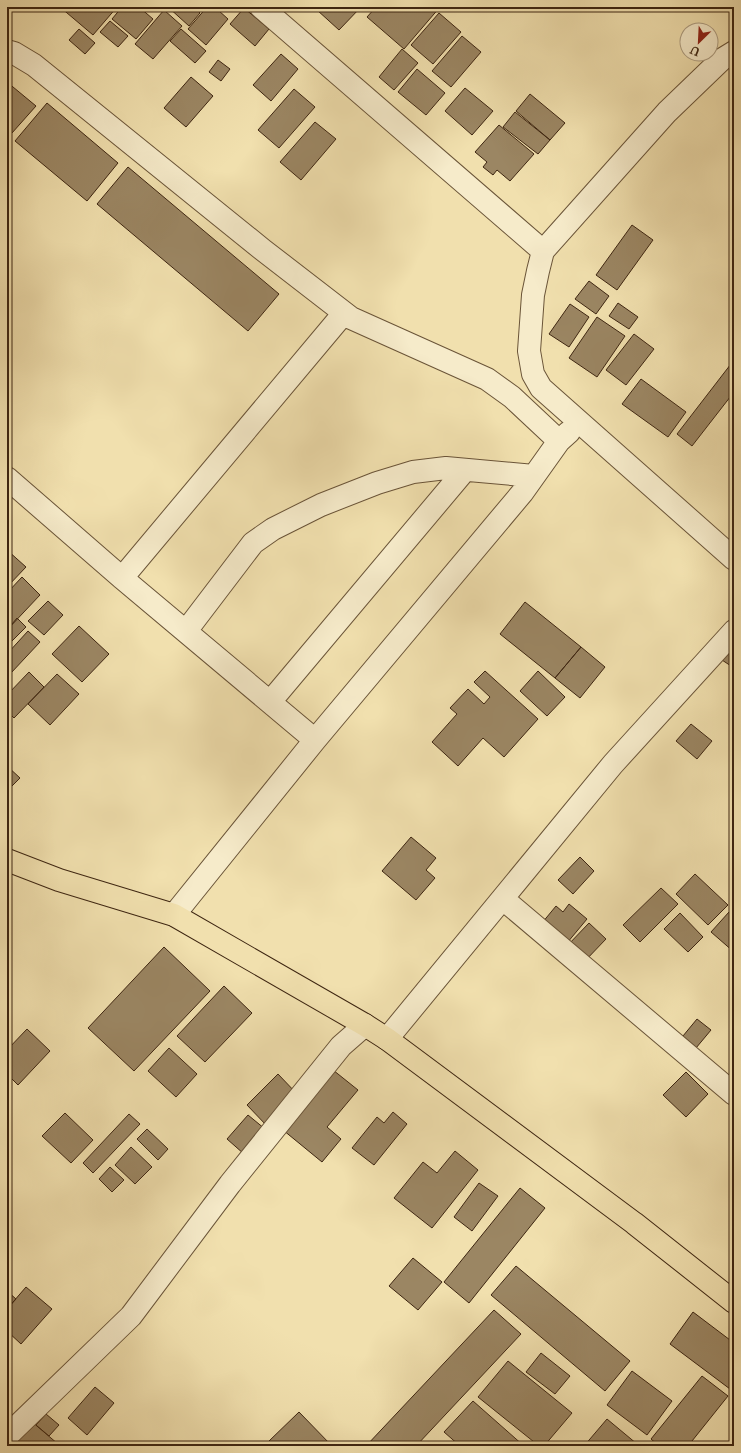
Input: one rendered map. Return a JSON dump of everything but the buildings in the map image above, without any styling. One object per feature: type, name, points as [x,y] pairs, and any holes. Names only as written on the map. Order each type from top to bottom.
[{"type":"main road","points":[[7,860],[59,880],[174,915],[365,1025],[387,1039],[634,1223],[734,1302]]},
{"type":"street","points":[[262,7],[543,251]]},
{"type":"street","points":[[7,52],[14,53],[34,65],[263,250],[351,318],[487,379],[512,397],[559,441]]},
{"type":"street","points":[[734,52],[721,60],[667,112],[543,251],[533,295],[528,351],[533,374],[541,388],[734,559]]},
{"type":"street","points":[[122,578],[344,313]]},
{"type":"street","points":[[174,915],[315,740],[522,493],[559,441],[581,422]]},
{"type":"street","points":[[186,631],[253,543],[273,529],[321,505],[377,483],[413,472],[446,468],[534,476]]},
{"type":"street","points":[[270,702],[465,470]]},
{"type":"street","points":[[7,478],[122,578],[315,740]]},
{"type":"street","points":[[387,1039],[614,764],[734,631]]},
{"type":"street","points":[[502,899],[734,1094]]},
{"type":"street","points":[[7,1436],[131,1316],[230,1184],[341,1046],[365,1025]]}]
